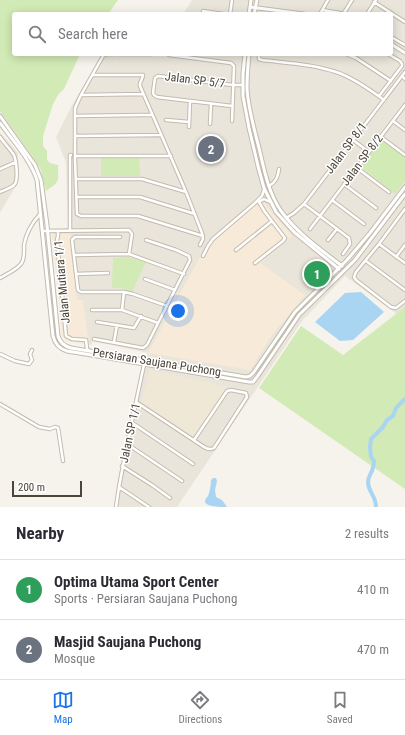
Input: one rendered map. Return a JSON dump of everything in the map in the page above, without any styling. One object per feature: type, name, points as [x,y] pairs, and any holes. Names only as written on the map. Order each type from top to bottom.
[{"type":"street","points":[[230,12],[232,0]]},
{"type":"street","points":[[249,12],[252,0]]},
{"type":"street","points":[[254,12],[257,0]]},
{"type":"street","points":[[328,0],[322,10],[334,12]]},
{"type":"street","points":[[346,12],[352,0]]},
{"type":"street","points":[[368,12],[375,1],[391,12]]},
{"type":"street","points":[[250,7],[288,12]]},
{"type":"street","points":[[204,11],[210,12]]},
{"type":"street","points":[[393,14],[405,22]]},
{"type":"street","points":[[393,37],[405,45]]},
{"type":"street","points":[[393,45],[405,53]]},
{"type":"street","points":[[70,231],[72,157],[75,136],[76,106],[103,56]]},
{"type":"street","points":[[169,56],[231,63],[234,66],[232,121]]},
{"type":"street","points":[[245,56],[243,85],[244,96],[249,128],[264,188],[276,212],[343,268]]},
{"type":"street","points":[[249,56],[247,89],[254,126],[269,186],[275,201],[294,232],[332,264],[343,268]]},
{"type":"street","points":[[259,56],[259,59],[262,60],[324,68],[334,71],[350,78],[384,100]]},
{"type":"street","points":[[351,56],[391,80]]},
{"type":"street","points":[[379,96],[402,64],[391,56]]},
{"type":"street","name":"Jalan SP 8/1","points":[[285,219],[294,214],[304,204],[405,72]]},
{"type":"street","points":[[92,75],[142,74],[143,76],[139,85],[195,214],[203,236],[200,245]]},
{"type":"street","name":"Jalan SP 5/7","points":[[190,101],[157,97],[153,93],[155,78],[158,76],[243,85]]},
{"type":"street","points":[[402,76],[405,79]]},
{"type":"street","points":[[81,95],[143,94]]},
{"type":"street","points":[[189,127],[190,101],[232,106]]},
{"type":"street","points":[[210,124],[211,104]]},
{"type":"street","name":"Jalan SP 8/2","points":[[310,229],[405,105]]},
{"type":"street","points":[[75,116],[152,115]]},
{"type":"street","name":"Persiaran Saujana Puchong","points":[[0,116],[35,165],[41,180],[59,340],[66,347],[145,362],[160,367],[253,382],[299,315],[340,275],[347,260],[370,233],[405,187]]},
{"type":"street","points":[[166,120],[189,122]]},
{"type":"street","points":[[393,121],[405,130]]},
{"type":"street","name":"Persiaran Saujana Puchong","points":[[0,123],[28,161],[37,180],[53,336],[56,344],[63,350],[68,351],[246,377],[250,376],[303,303],[332,275],[354,260],[405,194]]},
{"type":"street","points":[[75,136],[160,135]]},
{"type":"street","points":[[381,137],[405,155]]},
{"type":"street","points":[[0,138],[14,156],[16,162],[17,181],[13,186],[0,192]]},
{"type":"street","points":[[353,140],[369,152]]},
{"type":"street","points":[[72,157],[171,156]]},
{"type":"street","points":[[72,157],[76,179],[76,213],[78,215],[138,216],[203,236]]},
{"type":"street","points":[[0,168],[16,162]]},
{"type":"street","points":[[357,168],[389,192]]},
{"type":"street","points":[[269,186],[276,180],[279,174],[279,169]]},
{"type":"street","points":[[76,179],[142,179],[186,192]]},
{"type":"street","points":[[344,184],[376,208]]},
{"type":"street","points":[[203,256],[213,239],[255,203],[263,194],[264,188]]},
{"type":"street","points":[[76,197],[140,197],[195,214]]},
{"type":"street","points":[[255,203],[264,199],[271,202]]},
{"type":"street","points":[[332,200],[364,224]]},
{"type":"street","points":[[255,263],[285,238],[259,202]]},
{"type":"street","points":[[304,204],[349,238],[350,244],[343,254]]},
{"type":"street","points":[[405,210],[366,261],[354,274],[356,280],[394,308],[400,306],[405,301]]},
{"type":"street","points":[[0,278],[12,272],[22,263],[24,244],[29,230],[41,214]]},
{"type":"street","points":[[236,250],[272,221]]},
{"type":"street","points":[[328,240],[337,229]]},
{"type":"street","points":[[43,231],[129,230],[132,234],[129,254]]},
{"type":"street","name":"Jalan Mutiara 1/1","points":[[58,231],[57,240],[66,336],[72,339],[86,340],[87,344]]},
{"type":"street","points":[[120,237],[73,238],[78,290],[124,292],[167,306]]},
{"type":"street","points":[[94,339],[143,348],[147,345],[184,274],[190,258],[188,255],[176,250],[146,240]]},
{"type":"street","points":[[379,244],[405,263]]},
{"type":"street","points":[[396,257],[405,245]]},
{"type":"street","points":[[74,255],[129,254],[184,274]]},
{"type":"street","points":[[336,261],[344,262],[347,260]]},
{"type":"street","points":[[366,261],[405,290]]},
{"type":"street","points":[[332,264],[334,267],[332,275]]},
{"type":"street","points":[[76,274],[108,273]]},
{"type":"street","points":[[145,279],[175,290]]},
{"type":"street","points":[[122,310],[124,292]]},
{"type":"street","points":[[92,310],[122,310],[158,323]]},
{"type":"street","points":[[293,323],[292,317],[299,315]]},
{"type":"street","points":[[97,322],[134,328],[141,316]]},
{"type":"street","points":[[114,342],[117,325]]},
{"type":"street","points":[[81,350],[87,344]]},
{"type":"street","points":[[87,344],[87,349],[89,351]]},
{"type":"street","points":[[0,354],[15,361],[28,364],[32,360],[30,354],[32,350]]},
{"type":"street","name":"Jalan SP 1/1","points":[[116,507],[122,466],[145,362]]},
{"type":"street","points":[[136,402],[204,447],[212,449],[247,397],[247,394],[244,392],[231,390],[227,391],[194,440]]},
{"type":"street","points":[[0,404],[39,426],[50,429],[58,428],[63,462]]},
{"type":"street","points":[[131,422],[193,464]]},
{"type":"street","points":[[127,444],[182,481]]},
{"type":"street","points":[[122,466],[170,498]]},
{"type":"street","points":[[119,487],[149,507]]},
{"type":"shaded area","points":[[192,0],[405,0],[405,309],[398,315],[345,276],[302,321],[177,507],[114,507],[142,368],[148,353],[93,341],[91,345],[67,341],[62,336],[52,229],[68,228],[66,163],[56,137],[71,107],[101,56],[393,56],[393,12],[184,12]]},
{"type":"shaded area","points":[[0,132],[18,153],[18,182],[0,213]]},
{"type":"shaded area","points":[[254,201],[263,202],[292,236],[260,263],[305,295],[272,335],[250,370],[148,353],[208,242]]},
{"type":"shaded area","points":[[52,234],[70,234],[77,300],[83,300],[89,345],[67,341],[62,336]]},
{"type":"shaded area","points":[[150,370],[225,386],[227,388],[193,437],[141,403]]},
{"type":"green space","points":[[0,0],[118,0],[110,12],[12,12],[12,56],[79,56],[64,89],[58,95],[53,104],[43,136],[43,146],[47,151],[47,160],[50,163],[58,165],[58,181],[46,191],[40,168],[0,111]]},
{"type":"green space","points":[[382,139],[405,157],[405,181],[395,194],[360,166]]},
{"type":"green space","points":[[139,157],[140,176],[101,176],[101,158]]},
{"type":"green space","points":[[128,257],[146,262],[132,292],[121,288],[112,288],[113,258]]},
{"type":"green space","points":[[405,307],[405,489],[259,388],[301,326],[343,355]]},
{"type":"water","points":[[361,292],[384,312],[353,340],[340,341],[315,322],[345,293]]},
{"type":"water","points":[[216,478],[217,481],[215,490],[216,497],[222,500],[227,507],[214,506],[205,503],[210,490],[211,480]]},
{"type":"waterway","points":[[376,507],[375,500],[368,483],[374,462],[371,457],[371,439],[383,427],[387,420],[393,416],[396,408],[405,399]]},
{"type":"place","name":"Masjid Saujana Puchong","points":[[211,149]]},
{"type":"place","name":"Optima Utama Sport Center","points":[[317,274]]}]
